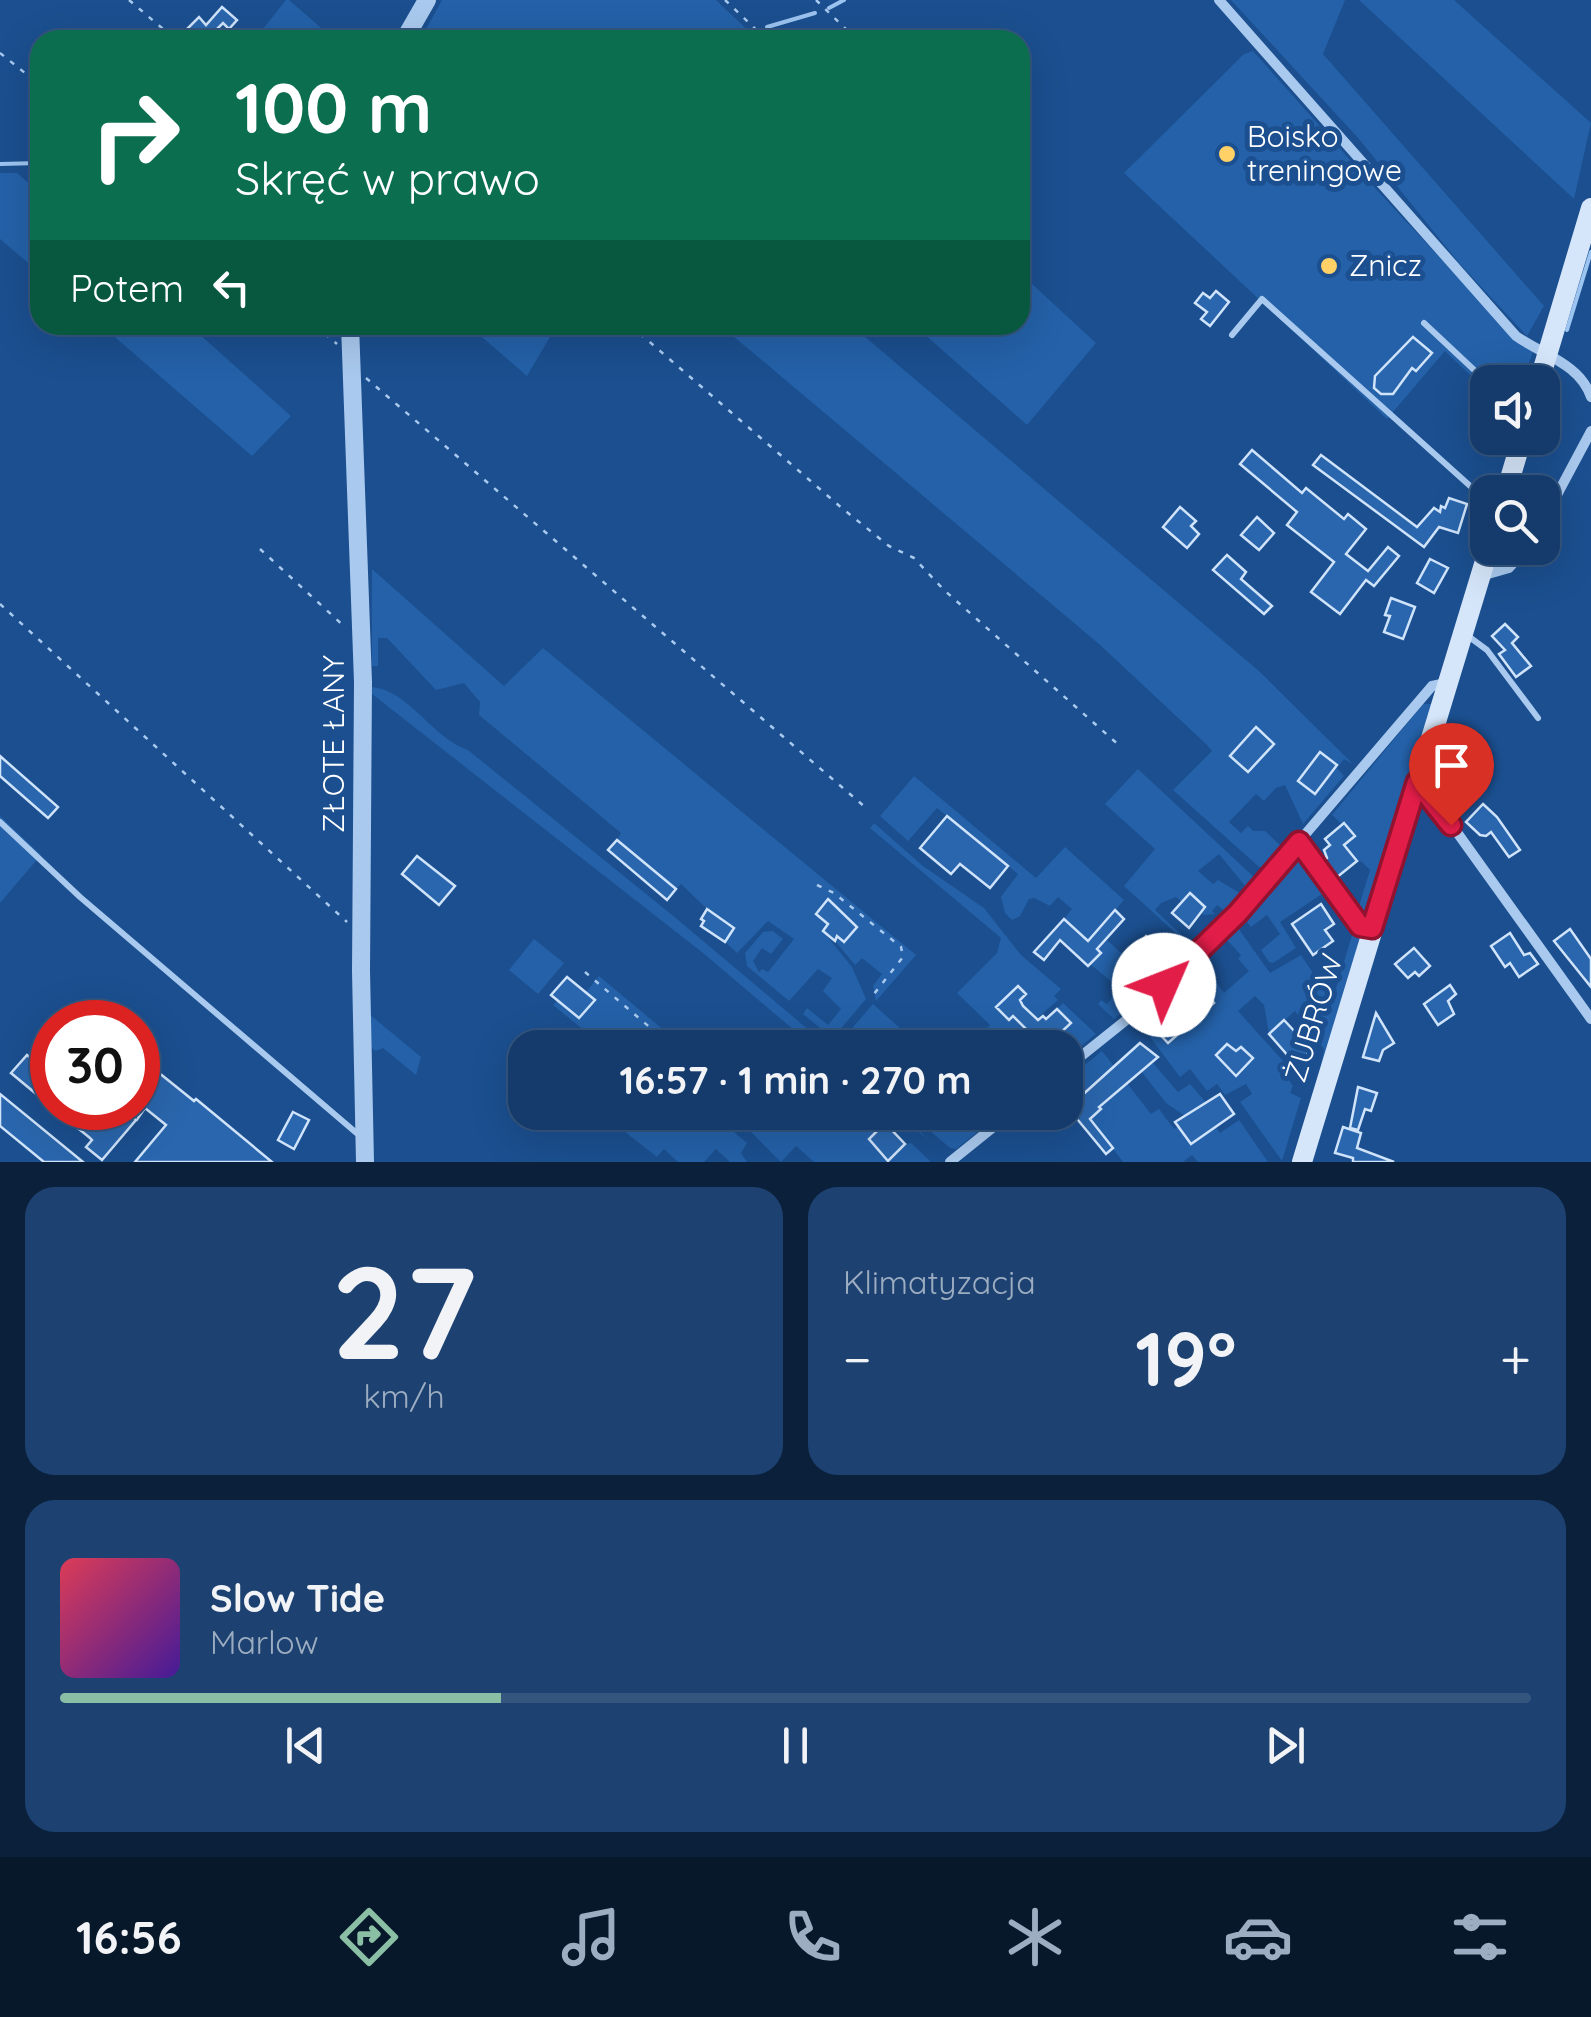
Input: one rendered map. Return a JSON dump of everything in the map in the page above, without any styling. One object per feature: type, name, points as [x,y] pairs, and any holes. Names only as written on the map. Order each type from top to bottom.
[{"type":"main road","points":[[1543,365],[1591,208]]},
{"type":"main road","name":"ŻUBRÓW","points":[[1302,1162],[1484,565]]},
{"type":"street","points":[[410,30],[427,0]]},
{"type":"street","points":[[1219,0],[1516,336],[1569,366],[1591,397]]},
{"type":"street","name":"ZŁOTE ŁANY","points":[[350,335],[361,636],[365,1162]]},
{"type":"street","points":[[1560,489],[1591,430]]},
{"type":"street","points":[[1480,576],[1512,565]]},
{"type":"street","points":[[1083,1055],[1138,1010],[1238,913],[1432,686],[1446,683]]},
{"type":"street","points":[[1417,782],[1591,1019]]},
{"type":"street","points":[[950,1162],[990,1130]]},
{"type":"lane","points":[[1232,335],[1262,299],[1470,486]]},
{"type":"lane","points":[[1424,323],[1470,366]]},
{"type":"lane","points":[[1462,632],[1487,650],[1538,718]]},
{"type":"lane","points":[[0,822],[80,898],[364,1140]]},
{"type":"lane","points":[[1299,842],[1360,926],[1372,928]]},
{"type":"path","points":[[129,0],[164,30]]},
{"type":"path","points":[[725,0],[756,30]]},
{"type":"path","points":[[816,0],[847,30]]},
{"type":"path","points":[[0,52],[30,77]]},
{"type":"path","points":[[328,335],[350,352]]},
{"type":"path","points":[[642,335],[843,509],[889,546],[914,558],[944,590],[1122,746]]},
{"type":"path","points":[[351,375],[373,381],[612,592],[865,807]]},
{"type":"path","points":[[260,549],[346,629],[361,636]]},
{"type":"path","points":[[0,604],[325,903],[350,924],[362,928]]},
{"type":"path","points":[[817,885],[901,947],[902,957],[870,999]]},
{"type":"path","points":[[585,972],[653,1030]]},
{"type":"shaded area","points":[[289,0],[324,30],[262,30]]},
{"type":"shaded area","points":[[442,0],[716,0],[748,30],[426,30]]},
{"type":"shaded area","points":[[1231,0],[1345,0],[1323,54],[1544,306],[1527,336],[1459,263],[1359,139]]},
{"type":"shaded area","points":[[1359,0],[1454,0],[1591,123],[1574,199]]},
{"type":"shaded area","points":[[1253,51],[1374,187],[1515,338],[1533,352],[1528,365],[1470,365],[1470,375],[1445,351],[1387,419],[1124,173],[1244,54]]},
{"type":"shaded area","points":[[0,173],[17,173],[30,184],[30,264],[0,239]]},
{"type":"shaded area","points":[[1030,282],[1096,343],[1027,425],[925,335],[1030,335]]},
{"type":"shaded area","points":[[113,335],[200,335],[291,416],[252,456]]},
{"type":"shaded area","points":[[480,335],[551,335],[527,376]]},
{"type":"shaded area","points":[[732,335],[863,335],[1259,671],[1353,764],[1344,759],[1337,768],[1344,776],[1303,824],[1285,785],[1276,788],[1264,801],[1256,794],[1229,822],[1241,833],[1248,826],[1253,831],[1265,831],[1283,848],[1266,868],[1259,867],[1173,790],[1212,751],[1099,644]]},
{"type":"shaded area","points":[[372,569],[504,686],[543,648],[916,955],[876,1001],[873,986],[882,974],[862,958],[855,965],[835,941],[837,936],[844,942],[857,927],[828,900],[816,914],[828,924],[823,931],[852,967],[866,999],[840,1030],[823,1030],[803,1014],[807,1008],[828,1025],[841,1009],[823,991],[832,978],[818,969],[789,1001],[747,966],[745,953],[763,932],[773,931],[783,939],[771,954],[762,948],[753,961],[759,972],[768,972],[794,939],[768,921],[737,953],[725,942],[734,928],[681,884],[676,889],[617,840],[621,833],[479,715],[480,702],[464,683],[436,690],[387,638],[378,638],[378,666],[372,666]]},
{"type":"shaded area","points":[[372,687],[398,697],[443,736],[468,750],[809,1030],[794,1030],[703,953],[372,694]]},
{"type":"shaded area","points":[[1423,704],[1433,704],[1368,917],[1358,909],[1370,870],[1344,845],[1354,836],[1332,815]]},
{"type":"shaded area","points":[[1138,769],[1256,879],[1246,887],[1219,854],[1198,871],[1213,884],[1218,880],[1243,895],[1227,913],[1217,905],[1212,911],[1215,914],[1204,915],[1201,912],[1205,906],[1190,894],[1182,902],[1176,897],[1161,903],[1155,910],[1190,946],[1124,886],[1155,849],[1105,804]]},
{"type":"shaded area","points":[[914,776],[1036,878],[1065,847],[1124,900],[1097,931],[1156,985],[1114,1019],[1098,1004],[1101,1000],[1107,1004],[1119,988],[1090,964],[1100,952],[1064,919],[1072,909],[1058,897],[1050,906],[1034,898],[1012,920],[1005,913],[1001,897],[1018,874],[937,808],[908,841],[880,816]]},
{"type":"shaded area","points":[[0,816],[41,855],[0,903]]},
{"type":"shaded area","points":[[874,823],[923,866],[984,908],[1021,955],[1061,989],[1054,996],[1058,1000],[1028,1030],[985,1030],[990,1025],[957,993],[997,953],[1001,938],[870,828]]},
{"type":"shaded area","points":[[1300,853],[1325,892],[1280,922],[1296,948],[1269,962],[1261,950],[1280,934],[1267,915],[1251,927],[1243,917]]},
{"type":"shaded area","points":[[1236,925],[1270,973],[1301,955],[1331,1000],[1330,1008],[1353,932],[1364,932],[1320,1071],[1324,1049],[1295,1011],[1269,1034],[1264,1005],[1255,996],[1238,1011],[1291,1070],[1286,1076],[1293,1086],[1290,1093],[1301,1098],[1282,1161],[1240,1102],[1252,1094],[1246,1084],[1225,1095],[1217,1084],[1207,1091],[1190,1069],[1180,1077],[1138,1021],[1201,961],[1224,993],[1249,971],[1238,959],[1241,955],[1224,937]]},
{"type":"shaded area","points":[[534,939],[564,963],[538,994],[509,970]]},
{"type":"shaded area","points":[[599,976],[664,1030],[584,1030],[553,1005],[558,1000],[580,1018],[594,1000],[586,992]]},
{"type":"shaded area","points":[[1063,1003],[1096,1034],[1083,1044],[1083,1030],[1065,1030],[1071,1024],[1057,1009]]},
{"type":"shaded area","points":[[873,1004],[902,1030],[851,1030]]},
{"type":"shaded area","points":[[369,1014],[421,1057],[416,1075],[383,1048],[376,1051],[370,1047]]},
{"type":"shaded area","points":[[1102,1051],[1151,1114],[1159,1109],[1190,1143],[1209,1130],[1195,1109],[1185,1116],[1166,1103],[1141,1071],[1152,1062],[1178,1092],[1190,1084],[1223,1122],[1216,1127],[1220,1133],[1239,1120],[1268,1162],[1198,1162],[1192,1155],[1183,1162],[1123,1162],[1087,1114],[1101,1109],[1083,1103],[1083,1066]]},
{"type":"shaded area","points":[[623,1130],[731,1130],[747,1143],[741,1153],[747,1162],[730,1162],[716,1149],[704,1162],[678,1162],[664,1149],[657,1157]]},
{"type":"shaded area","points":[[748,1130],[878,1130],[879,1152],[888,1161],[911,1143],[931,1162],[814,1162],[796,1146],[781,1162]]},
{"type":"shaded area","points":[[929,1130],[980,1130],[956,1149]]},
{"type":"building","points":[[222,7],[237,20],[229,29],[223,23],[216,30],[186,30],[199,17],[206,25]]},
{"type":"building","points":[[1216,291],[1229,302],[1210,326],[1201,319],[1207,312],[1195,303],[1203,293],[1210,298]]},
{"type":"building","points":[[1413,337],[1432,353],[1416,371],[1412,368],[1393,394],[1381,394],[1374,388],[1375,376]]},
{"type":"building","points":[[1252,450],[1302,493],[1306,488],[1344,519],[1348,514],[1366,529],[1346,554],[1368,571],[1388,547],[1399,556],[1374,586],[1366,580],[1340,614],[1311,592],[1334,562],[1287,525],[1297,512],[1240,464]]},
{"type":"building","points":[[1321,455],[1417,527],[1434,508],[1440,512],[1441,506],[1445,508],[1449,498],[1467,504],[1458,533],[1439,527],[1424,547],[1313,465]]},
{"type":"building","points":[[1180,507],[1196,521],[1191,526],[1199,534],[1187,548],[1163,527]]},
{"type":"building","points":[[1257,517],[1274,533],[1259,550],[1241,535]]},
{"type":"building","points":[[1227,555],[1246,572],[1241,579],[1272,606],[1264,614],[1213,570]]},
{"type":"building","points":[[1430,559],[1448,568],[1434,593],[1417,583]]},
{"type":"building","points":[[1391,598],[1415,607],[1403,639],[1384,632]]},
{"type":"building","points":[[1505,624],[1518,637],[1512,643],[1531,666],[1516,677],[1499,654],[1505,650],[1492,636]]},
{"type":"building","points":[[1256,727],[1274,744],[1248,772],[1230,756]]},
{"type":"building","points":[[1320,752],[1337,765],[1315,794],[1298,781]]},
{"type":"building","points":[[0,756],[58,807],[48,818],[0,776]]},
{"type":"building","points":[[1483,804],[1520,850],[1509,857],[1491,832],[1480,835],[1466,822]]},
{"type":"building","points":[[947,816],[1008,866],[990,888],[960,864],[951,874],[920,848]]},
{"type":"building","points":[[1344,823],[1355,836],[1344,845],[1357,861],[1336,878],[1324,861],[1324,850],[1330,845],[1325,839]]},
{"type":"building","points":[[617,840],[676,889],[667,900],[608,850]]},
{"type":"building","points":[[417,856],[455,886],[439,905],[402,874]]},
{"type":"building","points":[[1190,893],[1205,907],[1189,928],[1172,913]]},
{"type":"building","points":[[828,899],[857,927],[844,942],[837,936],[835,941],[823,931],[828,924],[816,914]]},
{"type":"building","points":[[1321,904],[1334,924],[1325,930],[1333,941],[1313,955],[1292,924]]},
{"type":"building","points":[[707,909],[734,928],[725,942],[701,926]]},
{"type":"building","points":[[1115,910],[1124,919],[1097,949],[1101,953],[1088,966],[1060,940],[1044,960],[1034,952],[1064,919],[1088,941]]},
{"type":"building","points":[[1570,929],[1591,959],[1591,987],[1554,941]]},
{"type":"building","points":[[1510,933],[1524,955],[1530,953],[1538,964],[1519,977],[1510,963],[1505,967],[1491,946]]},
{"type":"building","points":[[1146,936],[1165,953],[1152,968],[1134,953]]},
{"type":"building","points":[[1414,948],[1430,966],[1419,976],[1415,972],[1408,978],[1395,964]]},
{"type":"building","points":[[567,977],[595,1000],[579,1018],[551,995]]},
{"type":"building","points":[[1450,985],[1456,994],[1448,1001],[1454,1014],[1438,1025],[1424,1004]]},
{"type":"building","points":[[1018,986],[1026,994],[1020,1000],[1023,1006],[1038,1020],[1043,1016],[1046,1019],[1057,1009],[1071,1023],[1064,1030],[1027,1030],[996,1007]]},
{"type":"building","points":[[1200,987],[1214,1003],[1168,1043],[1154,1028],[1171,1013],[1178,1020],[1193,1006],[1187,999]]},
{"type":"building","points":[[1376,1013],[1394,1043],[1383,1050],[1379,1061],[1363,1057]]},
{"type":"building","points":[[1284,1020],[1309,1047],[1306,1060],[1296,1065],[1269,1034]]},
{"type":"building","points":[[1140,1043],[1158,1057],[1090,1119],[1113,1148],[1106,1154],[1083,1126],[1083,1094]]},
{"type":"building","points":[[1227,1044],[1236,1051],[1241,1047],[1253,1058],[1236,1076],[1216,1055]]},
{"type":"building","points":[[27,1055],[30,1089],[11,1073]]},
{"type":"building","points":[[160,1074],[272,1162],[135,1162],[166,1125],[160,1120]]},
{"type":"building","points":[[1358,1087],[1377,1093],[1371,1111],[1365,1109],[1358,1130],[1350,1128]]},
{"type":"building","points":[[0,1094],[30,1119],[30,1130],[44,1130],[83,1162],[44,1162],[0,1126]]},
{"type":"building","points":[[1220,1094],[1234,1114],[1191,1144],[1175,1122]]},
{"type":"building","points":[[293,1112],[309,1120],[294,1149],[278,1140]]},
{"type":"building","points":[[1343,1127],[1361,1133],[1357,1148],[1394,1162],[1353,1162],[1353,1158],[1335,1153]]},
{"type":"building","points":[[80,1130],[128,1130],[102,1160],[86,1147],[92,1140]]},
{"type":"building","points":[[878,1130],[892,1130],[905,1144],[888,1161],[869,1139]]},
{"type":"waterway","points":[[829,8],[844,0]]},
{"type":"waterway","points":[[767,27],[815,13]]},
{"type":"waterway","points":[[0,164],[30,163]]},
{"type":"waterway","points":[[1567,330],[1591,252]]},
{"type":"place","name":"Boisko treningowe","points":[[1227,154]]},
{"type":"place","name":"Znicz","points":[[1329,266]]},
{"type":"route","points":[[1164,985],[1238,913],[1299,842],[1360,926],[1372,928],[1417,782],[1451,825]]}]
